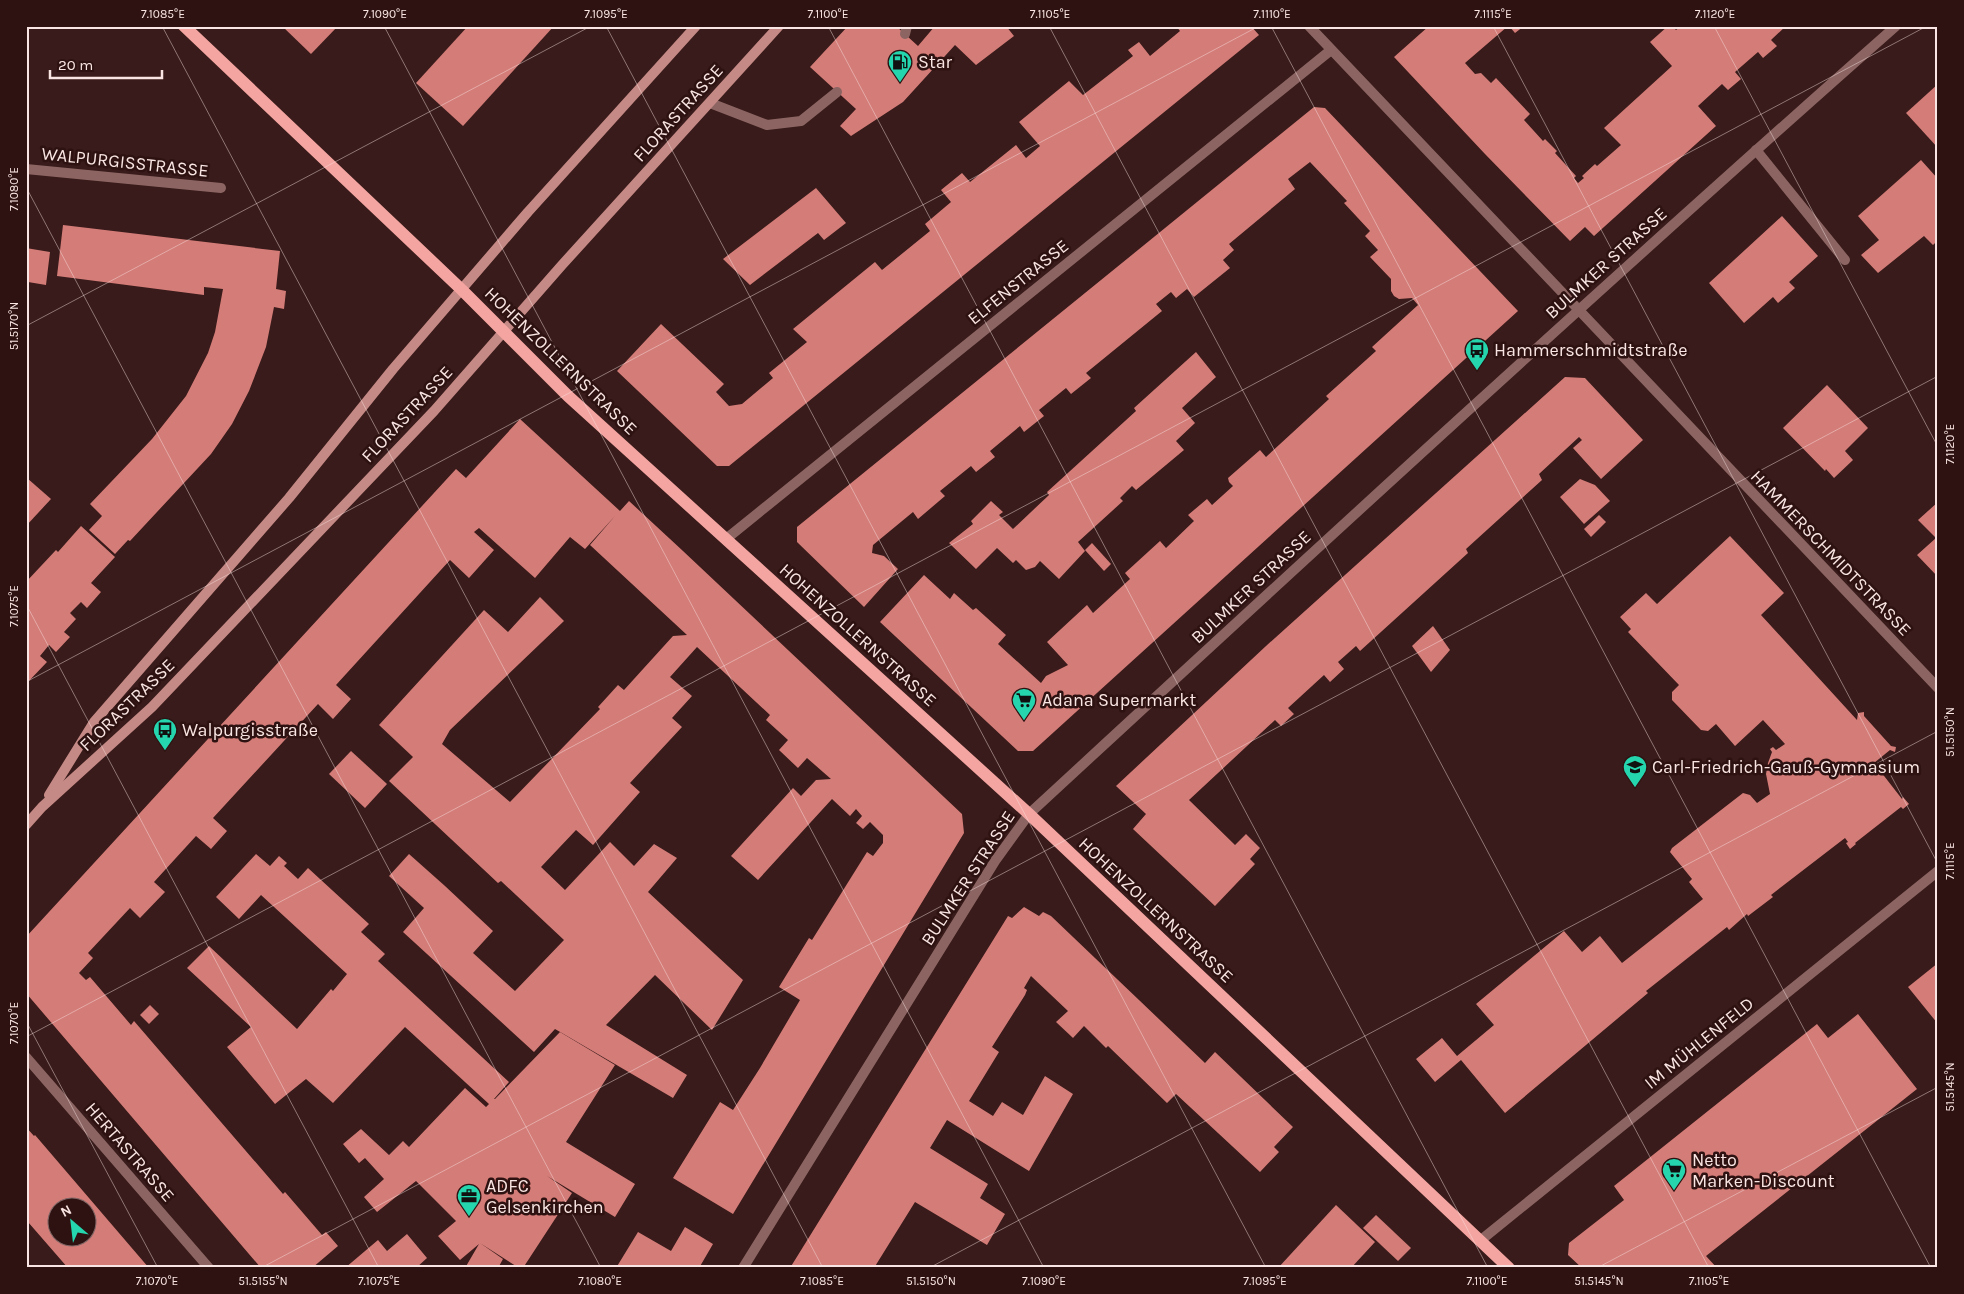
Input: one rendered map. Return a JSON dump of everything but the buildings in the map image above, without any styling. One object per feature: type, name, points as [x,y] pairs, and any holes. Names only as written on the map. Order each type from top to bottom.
[{"type":"main road","name":"HOHENZOLLERNSTRASSE","points":[[184,26],[462,290],[568,396],[1029,814],[1510,1268]]},
{"type":"main road","name":"FLORASTRASSE","points":[[42,807],[94,722],[289,498],[393,369],[528,212],[696,26]]},
{"type":"main road","name":"FLORASTRASSE","points":[[26,825],[42,807],[152,707],[434,411],[562,265],[779,26]]},
{"type":"street","name":"HAMMERSCHMIDTSTRASSE","points":[[1309,26],[1938,688]]},
{"type":"street","name":"BULMKER STRASSE","points":[[743,1268],[995,861],[1029,814],[1483,395],[1896,26]]},
{"type":"street","name":"ELFENSTRASSE","points":[[726,539],[1331,50]]},
{"type":"street","points":[[710,103],[767,125],[801,121],[837,92]]},
{"type":"street","points":[[1756,150],[1845,260]]},
{"type":"street","name":"WALPURGISSTRASSE","points":[[26,169],[221,188]]},
{"type":"street","name":"IM MÜHLENFELD","points":[[1481,1240],[1938,871]]},
{"type":"street","name":"HERTASTRASSE","points":[[26,1057],[209,1268]]},
{"type":"place","name":"Star","points":[[900,83]]},
{"type":"place","name":"Hammerschmidtstraße","points":[[1477,371]]},
{"type":"place","name":"Adana Supermarkt","points":[[1024,721]]},
{"type":"place","name":"Walpurgisstraße","points":[[165,751]]},
{"type":"place","name":"Carl-Friedrich-Gauß-Gymnasium","points":[[1635,788]]},
{"type":"place","name":"Netto Marken-Discount","points":[[1674,1191]]},
{"type":"place","name":"ADFC Gelsenkirchen","points":[[469,1217]]}]
